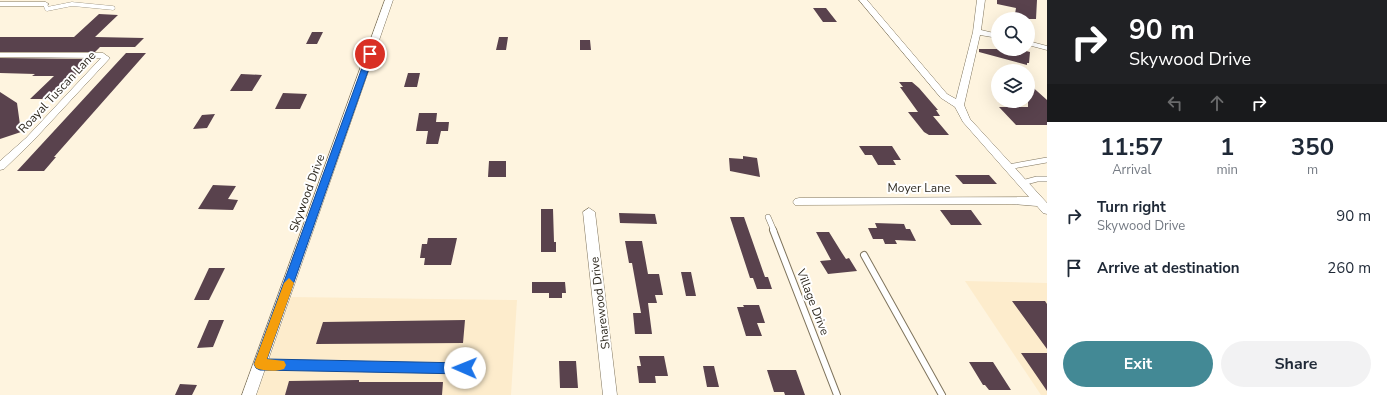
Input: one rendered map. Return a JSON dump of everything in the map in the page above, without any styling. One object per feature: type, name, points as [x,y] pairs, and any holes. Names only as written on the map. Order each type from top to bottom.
[{"type":"street","name":"Skywood Drive","points":[[249,395],[390,0]]},
{"type":"street","points":[[863,0],[944,96],[959,105],[973,129],[1043,206]]},
{"type":"street","points":[[959,105],[977,32],[981,0]]},
{"type":"street","points":[[0,4],[45,4]]},
{"type":"street","points":[[977,32],[991,35]]},
{"type":"street","points":[[1035,45],[1047,48]]},
{"type":"street","name":"Roayal Tuscan Lane","points":[[0,55],[103,55],[106,58],[29,140],[0,167]]},
{"type":"street","name":"Moyer Lane","points":[[799,202],[1012,200],[1043,206]]},
{"type":"street","name":"Sharewood Drive","points":[[589,212],[610,395]]},
{"type":"lane","points":[[45,4],[47,9],[72,4],[113,8]]},
{"type":"lane","points":[[1008,167],[1047,161]]},
{"type":"lane","points":[[1022,183],[1037,178],[1047,179]]},
{"type":"lane","name":"Village Drive","points":[[768,217],[837,395]]},
{"type":"lane","points":[[864,255],[942,395]]},
{"type":"lane","points":[[260,364],[465,368]]},
{"type":"shaded area","points":[[965,281],[1047,283],[1047,395],[1041,395]]},
{"type":"shaded area","points":[[291,297],[517,300],[511,395],[257,395]]},
{"type":"building","points":[[997,0],[1037,0],[1036,19],[1035,12],[1015,12],[1016,8],[997,4]]},
{"type":"building","points":[[813,8],[826,8],[837,22],[823,22]]},
{"type":"building","points":[[99,14],[118,15],[95,37],[144,38],[135,47],[100,47],[95,52],[0,52],[0,37],[74,37]]},
{"type":"building","points":[[312,32],[323,32],[317,44],[306,44]]},
{"type":"building","points":[[499,37],[508,37],[506,50],[496,50]]},
{"type":"building","points":[[580,40],[590,40],[591,50],[580,50]]},
{"type":"building","points":[[979,49],[991,49],[991,55],[979,52]]},
{"type":"building","points":[[126,53],[146,53],[54,157],[56,157],[44,171],[17,171]]},
{"type":"building","points":[[994,56],[1030,56],[1029,63],[1023,64]]},
{"type":"building","points":[[0,58],[87,59],[79,67],[84,67],[50,99],[30,99],[54,76],[32,76],[35,74],[0,73]]},
{"type":"building","points":[[408,73],[420,73],[417,87],[404,87]]},
{"type":"building","points":[[241,74],[262,75],[252,91],[230,91]]},
{"type":"building","points":[[899,82],[912,82],[919,88],[938,110],[936,110],[940,116],[933,116],[949,135],[929,135],[924,132],[908,112],[918,112],[900,87],[903,87]]},
{"type":"building","points":[[1035,89],[1047,100],[1047,125],[1016,125],[1000,108],[1035,108]]},
{"type":"building","points":[[0,92],[17,103],[21,132],[0,139]]},
{"type":"building","points":[[283,93],[307,94],[300,109],[275,109]]},
{"type":"building","points":[[419,113],[437,113],[436,122],[449,122],[448,131],[441,131],[438,144],[426,144],[428,131],[416,131]]},
{"type":"building","points":[[215,114],[207,128],[193,129],[202,115]]},
{"type":"building","points":[[859,146],[892,146],[901,160],[893,160],[896,165],[878,165],[872,155],[865,155]]},
{"type":"building","points":[[743,156],[757,158],[760,177],[730,171],[729,158],[743,159]]},
{"type":"building","points":[[489,161],[506,161],[506,177],[488,177]]},
{"type":"building","points":[[955,175],[989,175],[997,184],[963,184]]},
{"type":"building","points":[[213,185],[236,186],[228,199],[238,200],[233,210],[198,209]]},
{"type":"building","points":[[541,209],[553,209],[554,242],[556,242],[556,252],[541,252]]},
{"type":"building","points":[[940,210],[971,210],[982,225],[951,225]]},
{"type":"building","points":[[619,213],[655,214],[657,224],[620,223]]},
{"type":"building","points":[[730,217],[744,217],[765,277],[768,277],[772,289],[757,289],[753,278],[750,278]]},
{"type":"building","points":[[875,223],[904,224],[906,229],[910,229],[916,241],[895,240],[897,244],[885,244],[883,239],[873,239],[868,228],[877,228]]},
{"type":"building","points":[[816,232],[829,232],[846,259],[849,258],[857,271],[828,274],[820,261],[831,260]]},
{"type":"building","points":[[428,238],[457,238],[451,265],[424,265],[425,258],[420,258],[422,244],[427,244]]},
{"type":"building","points":[[625,241],[642,241],[648,274],[659,274],[663,295],[655,295],[657,303],[648,303],[652,334],[635,334],[633,313],[641,313],[632,263],[629,263]]},
{"type":"building","points":[[209,268],[225,268],[209,300],[194,300]]},
{"type":"building","points":[[681,272],[691,272],[696,296],[686,296]]},
{"type":"building","points":[[532,282],[565,282],[566,293],[562,293],[562,298],[549,298],[549,293],[532,293]]},
{"type":"building","points":[[1012,301],[1045,301],[1047,304],[1047,349]]},
{"type":"building","points":[[743,305],[759,305],[765,323],[757,323],[762,336],[746,336],[737,307],[744,307]]},
{"type":"building","points":[[209,320],[224,320],[213,347],[197,348]]},
{"type":"building","points":[[465,320],[463,343],[316,344],[323,322]]},
{"type":"building","points":[[1021,353],[1047,353],[1047,391]]},
{"type":"building","points":[[639,356],[664,356],[668,376],[655,376],[656,383],[639,383],[637,366],[641,366]]},
{"type":"building","points":[[559,361],[576,361],[578,388],[560,388]]},
{"type":"building","points":[[969,362],[993,362],[1011,390],[989,390],[985,385],[983,385]]},
{"type":"building","points":[[703,366],[714,366],[719,387],[707,387]]},
{"type":"building","points":[[767,370],[796,370],[805,395],[785,395],[784,392],[774,392]]},
{"type":"building","points":[[359,380],[359,382],[443,382],[442,395],[285,395],[289,381]]},
{"type":"building","points":[[180,384],[197,385],[192,395],[175,395]]},
{"type":"slow traffic","points":[[280,365],[260,364],[289,283]]},
{"type":"route","points":[[370,54],[260,364],[465,368]]}]
